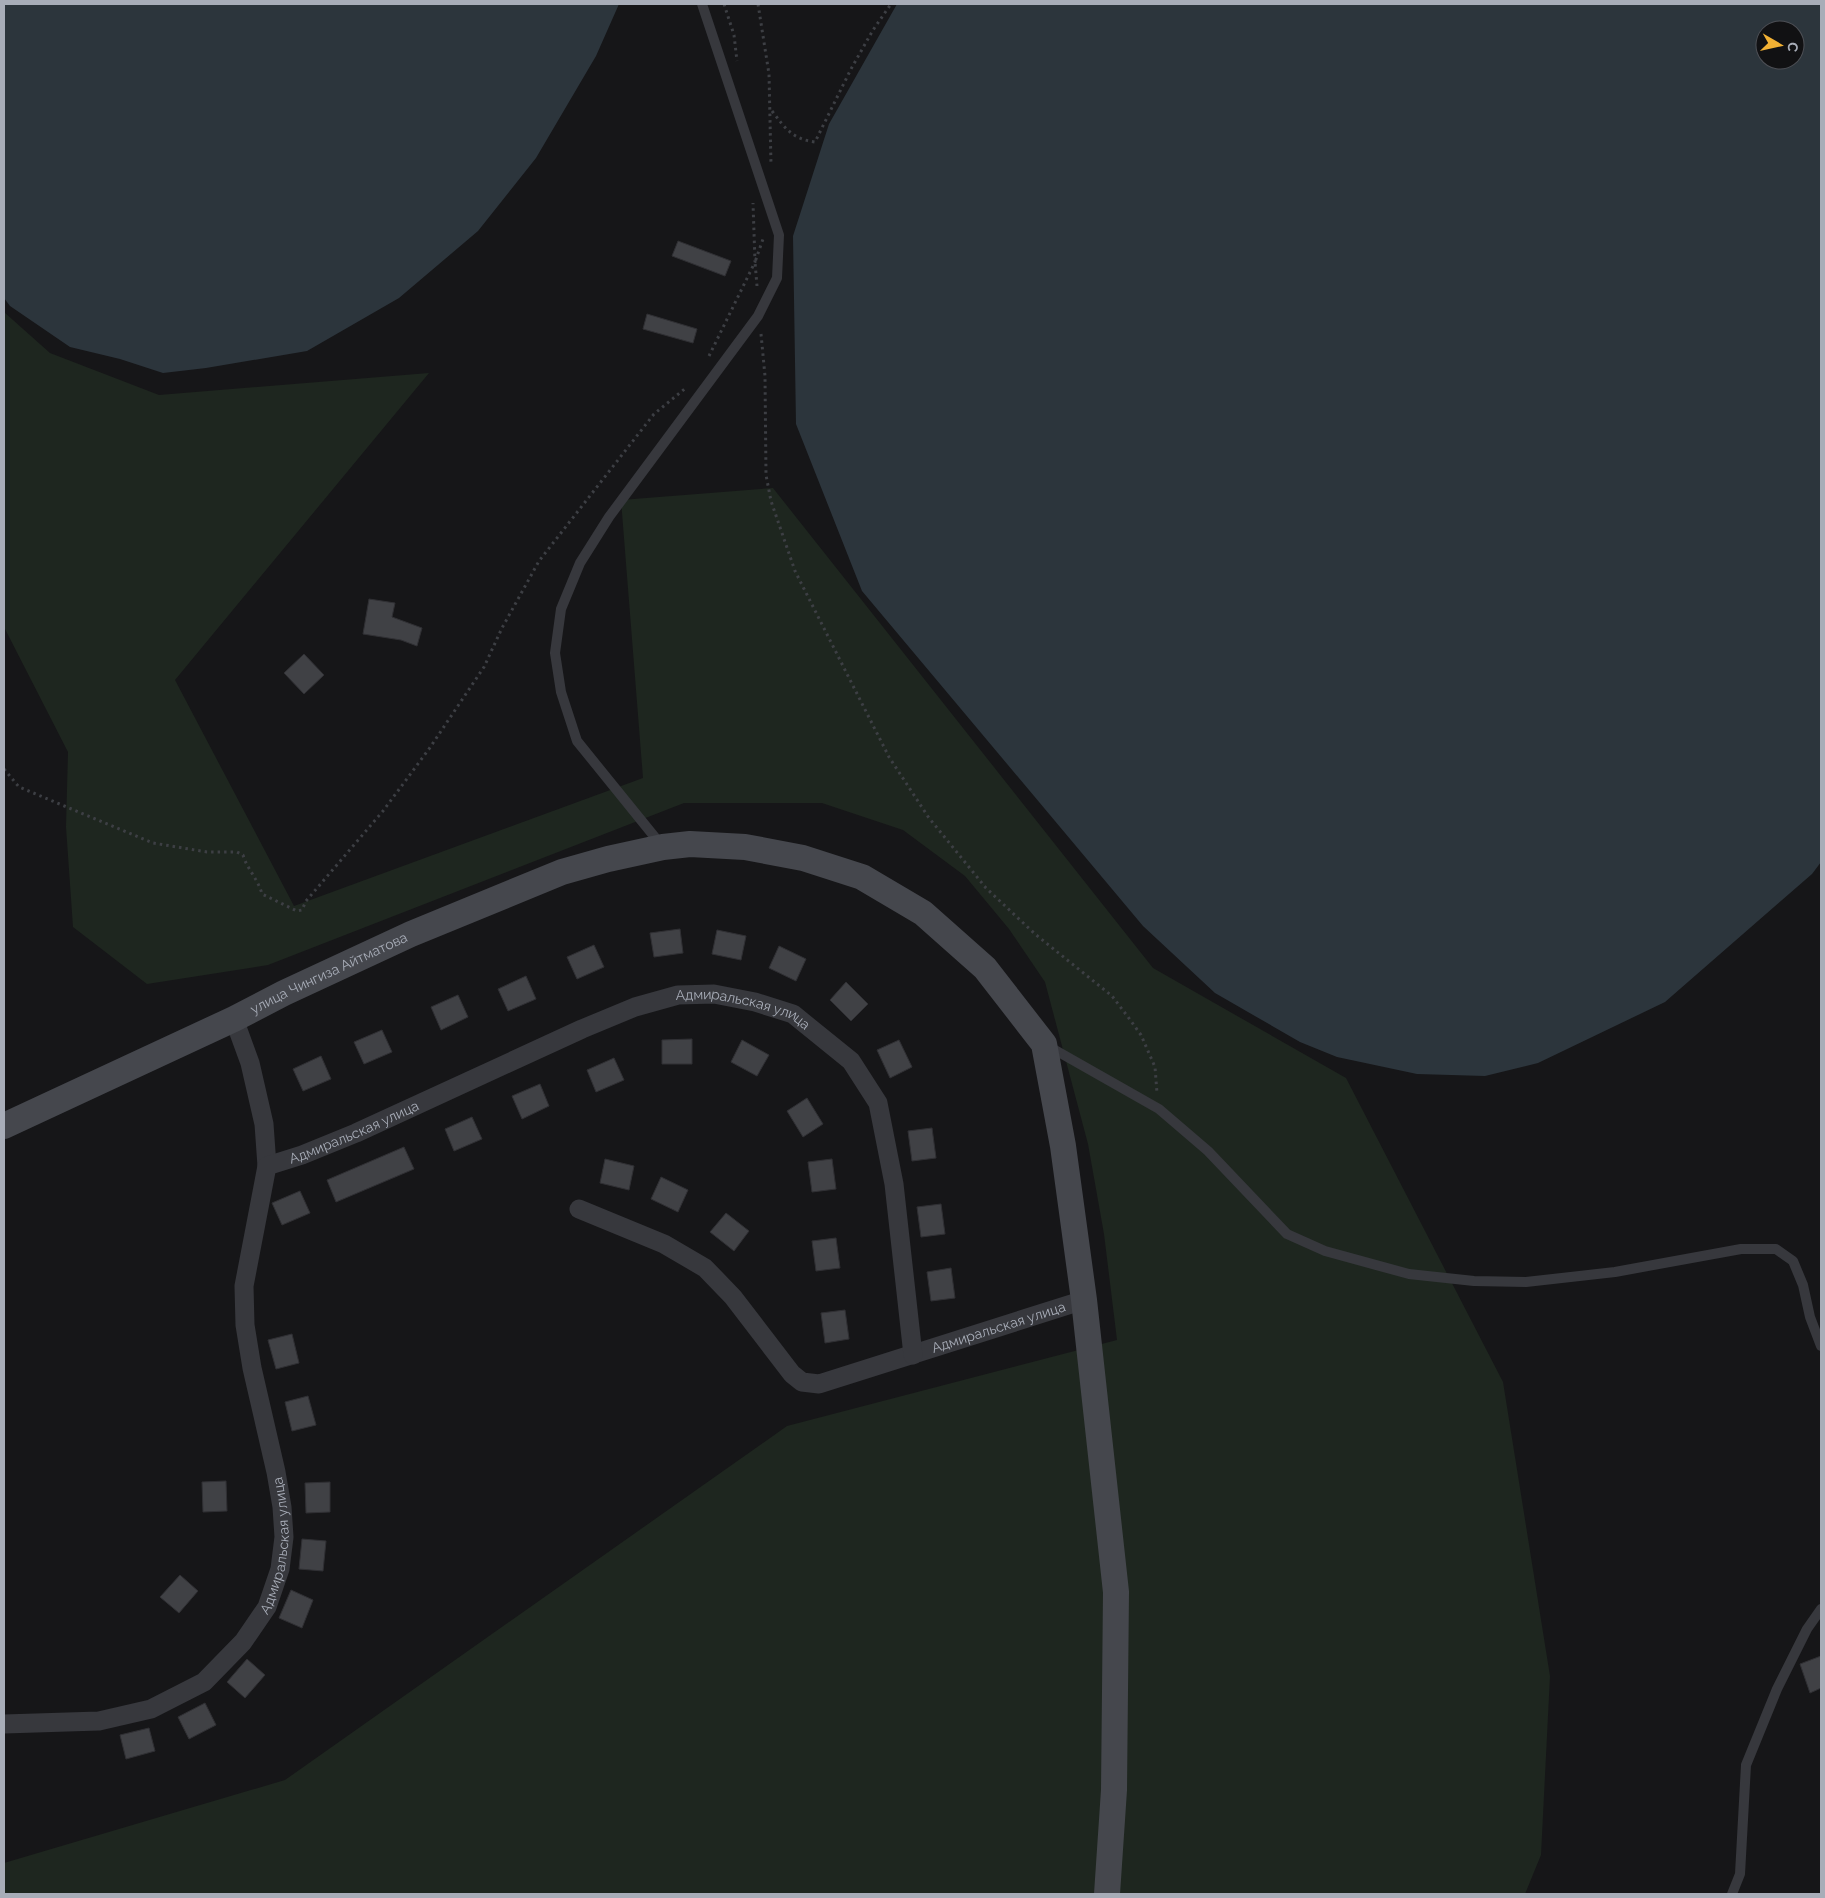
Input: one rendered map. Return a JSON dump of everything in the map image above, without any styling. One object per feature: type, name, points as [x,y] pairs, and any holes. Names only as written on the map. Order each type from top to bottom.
[{"type":"street","name":"улица Чингиза Айтматова","points":[[4,1126],[411,934],[562,872],[608,859],[663,847],[690,844],[746,847],[803,858],[862,878],[923,913],[985,968],[1044,1044]]},
{"type":"street","name":"Адмиральская улица","points":[[4,1724],[99,1721],[151,1709],[204,1682],[243,1642],[267,1607],[280,1569],[284,1537],[282,1507],[276,1472],[252,1368],[245,1324],[244,1286],[267,1166],[302,1155],[356,1132],[582,1029],[635,1007],[678,996],[714,994],[755,1002],[793,1014],[851,1061],[878,1103],[894,1184],[913,1355]]},
{"type":"street","points":[[234,1019],[250,1062],[264,1124],[267,1166]]},
{"type":"street","points":[[1044,1044],[1063,1146],[1084,1300],[1116,1592],[1114,1790],[1107,1894]]},
{"type":"street","name":"Адмиральская улица","points":[[579,1209],[664,1244],[705,1268],[733,1297],[792,1374],[802,1382],[819,1384],[1084,1300]]},
{"type":"lane","points":[[663,847],[577,741],[561,692],[555,653],[561,608],[580,563],[608,517],[758,316],[777,278],[780,236],[702,4]]},
{"type":"lane","points":[[1044,1044],[1159,1109],[1208,1151],[1287,1234],[1325,1250],[1409,1274],[1474,1281],[1526,1282],[1615,1272],[1741,1249],[1776,1249],[1793,1262],[1803,1285],[1810,1317],[1821,1346]]},
{"type":"lane","points":[[1732,1894],[1740,1874],[1746,1765],[1777,1689],[1821,1609]]},
{"type":"path","points":[[724,4],[734,35],[737,62]]},
{"type":"path","points":[[705,365],[755,262],[763,241],[771,180],[771,111],[769,74],[758,4]]},
{"type":"path","points":[[771,111],[786,129],[802,140],[815,142],[851,69],[891,4]]},
{"type":"path","points":[[753,195],[758,316],[765,376],[766,475],[771,502],[795,571],[888,757],[929,818],[986,888],[1035,934],[1112,996],[1140,1035],[1155,1067],[1159,1109]]},
{"type":"path","points":[[4,769],[19,787],[153,843],[207,852],[237,852],[243,855],[246,866],[259,884],[262,894],[296,911],[302,910],[306,901],[383,811],[448,721],[484,667],[502,628],[539,562],[654,414],[690,384]]},
{"type":"shaded area","points":[[4,4],[619,4],[596,56],[536,158],[478,231],[399,298],[307,351],[206,368],[163,373],[120,359],[70,347],[10,306],[4,298]]},
{"type":"shaded area","points":[[897,4],[1821,4],[1821,862],[1812,874],[1665,1002],[1538,1063],[1485,1076],[1417,1074],[1337,1057],[1300,1042],[1215,993],[1143,926],[862,591],[796,424],[793,236],[829,124]]},
{"type":"shaded area","points":[[4,312],[50,353],[159,395],[429,373],[175,680],[294,906],[643,778],[621,500],[773,488],[1153,968],[1346,1078],[1503,1382],[1550,1676],[1541,1855],[1525,1894],[4,1894],[4,1863],[285,1780],[787,1426],[1117,1340],[1104,1234],[1088,1144],[1045,982],[1009,929],[965,876],[903,830],[822,803],[684,803],[268,965],[147,984],[73,927],[66,827],[68,752],[4,627]]},
{"type":"building","points":[[678,241],[731,261],[725,276],[672,256]]},
{"type":"building","points":[[647,314],[697,329],[693,343],[643,329]]},
{"type":"building","points":[[369,599],[395,603],[392,617],[422,628],[417,646],[401,640],[363,634]]},
{"type":"building","points":[[304,654],[324,675],[304,694],[284,673]]},
{"type":"building","points":[[680,929],[683,953],[654,957],[650,933]]},
{"type":"building","points":[[717,930],[746,936],[741,960],[712,954]]},
{"type":"building","points":[[594,945],[604,967],[577,979],[567,957]]},
{"type":"building","points":[[779,946],[806,959],[796,981],[769,968]]},
{"type":"building","points":[[526,976],[536,999],[508,1011],[498,989]]},
{"type":"building","points":[[846,982],[868,1004],[851,1021],[830,1000]]},
{"type":"building","points":[[458,995],[468,1017],[441,1030],[431,1007]]},
{"type":"building","points":[[382,1030],[392,1052],[364,1064],[354,1042]]},
{"type":"building","points":[[692,1039],[692,1064],[662,1064],[662,1040]]},
{"type":"building","points":[[742,1040],[769,1055],[757,1076],[731,1062]]},
{"type":"building","points":[[899,1040],[912,1067],[890,1078],[877,1050]]},
{"type":"building","points":[[321,1056],[331,1079],[303,1091],[293,1069]]},
{"type":"building","points":[[614,1058],[624,1080],[596,1092],[587,1070]]},
{"type":"building","points":[[540,1084],[549,1106],[522,1119],[512,1096]]},
{"type":"building","points":[[807,1098],[823,1124],[803,1137],[787,1111]]},
{"type":"building","points":[[472,1117],[482,1139],[454,1151],[445,1129]]},
{"type":"building","points":[[932,1128],[936,1158],[912,1161],[908,1131]]},
{"type":"building","points":[[404,1147],[414,1169],[336,1202],[327,1180]]},
{"type":"building","points":[[605,1159],[634,1166],[629,1190],[600,1183]]},
{"type":"building","points":[[832,1159],[836,1189],[812,1192],[808,1162]]},
{"type":"building","points":[[661,1177],[688,1190],[678,1212],[651,1199]]},
{"type":"building","points":[[300,1191],[310,1213],[282,1225],[272,1203]]},
{"type":"building","points":[[941,1204],[945,1234],[921,1237],[917,1207]]},
{"type":"building","points":[[726,1213],[749,1231],[734,1251],[710,1232]]},
{"type":"building","points":[[836,1238],[840,1268],[816,1271],[812,1241]]},
{"type":"building","points":[[951,1268],[955,1298],[931,1301],[927,1272]]},
{"type":"building","points":[[845,1310],[849,1339],[825,1343],[821,1313]]},
{"type":"building","points":[[292,1334],[299,1363],[276,1369],[268,1340]]},
{"type":"building","points":[[308,1396],[316,1425],[292,1431],[285,1402]]},
{"type":"building","points":[[226,1481],[227,1511],[203,1512],[202,1482]]},
{"type":"building","points":[[330,1482],[330,1512],[306,1513],[305,1483]]},
{"type":"building","points":[[302,1539],[326,1541],[323,1571],[299,1569]]},
{"type":"building","points":[[180,1575],[198,1591],[179,1613],[160,1597]]},
{"type":"building","points":[[291,1590],[313,1600],[302,1628],[279,1618]]},
{"type":"building","points":[[1821,1656],[1821,1688],[1810,1693],[1800,1664]]},
{"type":"building","points":[[247,1659],[265,1675],[245,1698],[227,1682]]},
{"type":"building","points":[[205,1703],[216,1725],[189,1739],[178,1717]]},
{"type":"building","points":[[149,1728],[155,1751],[126,1759],[120,1735]]}]
